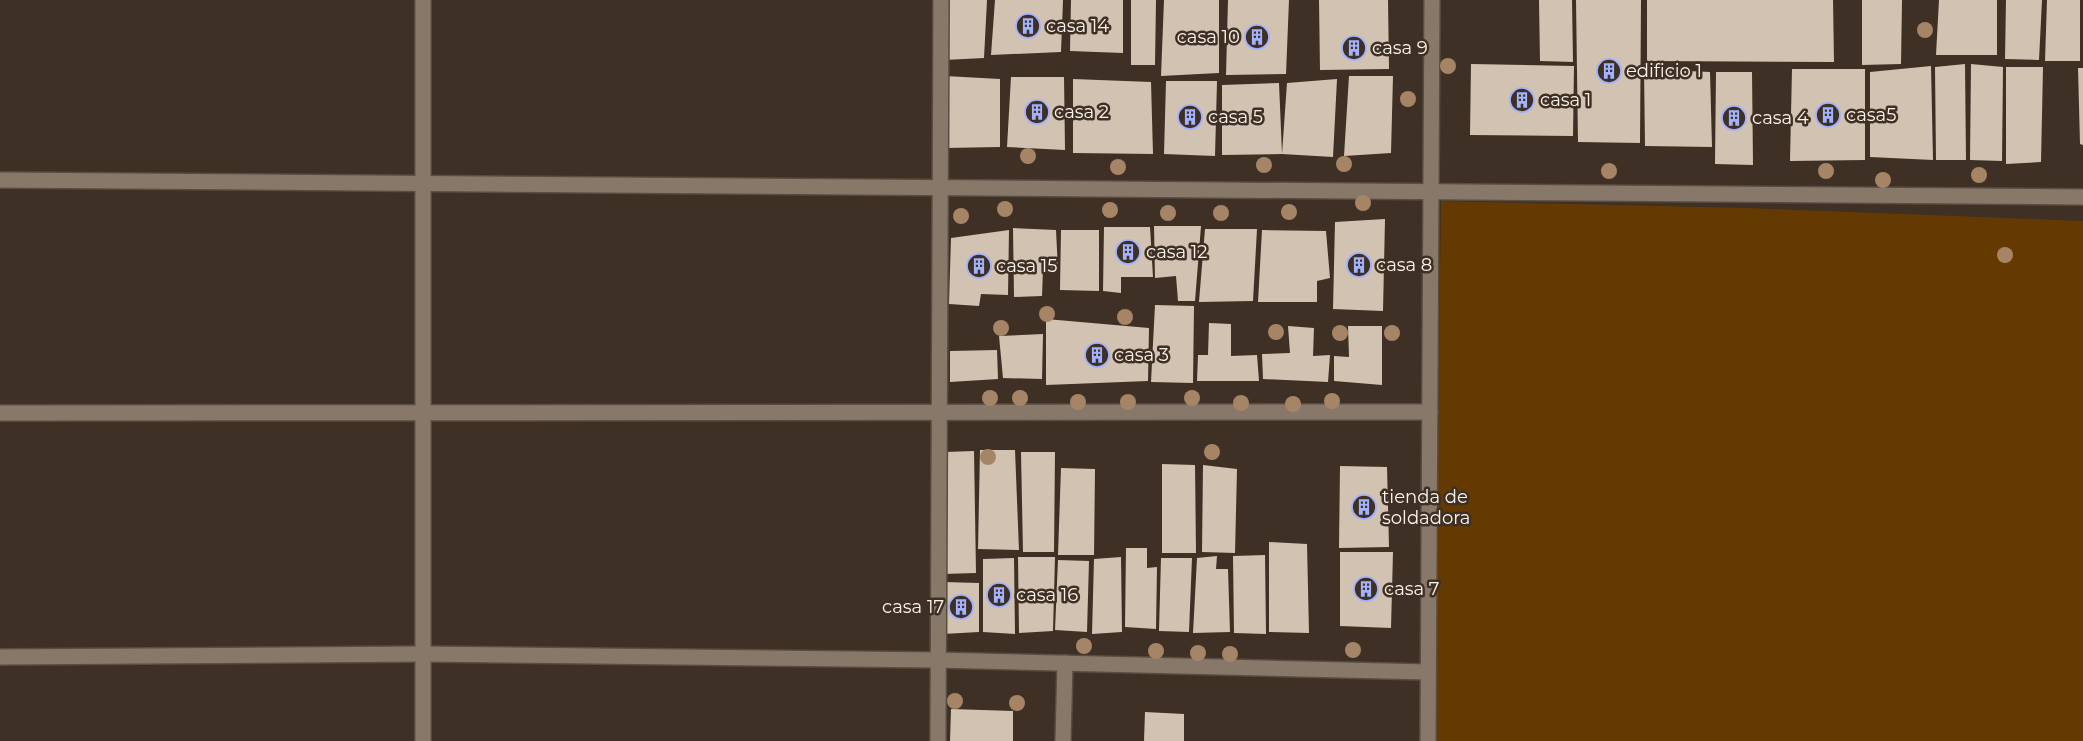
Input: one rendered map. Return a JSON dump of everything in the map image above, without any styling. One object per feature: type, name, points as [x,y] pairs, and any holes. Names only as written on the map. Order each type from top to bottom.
[{"type":"street","points":[[423,741],[424,0]]},
{"type":"street","points":[[938,741],[941,0]]},
{"type":"street","points":[[1428,741],[1432,0]]},
{"type":"street","points":[[0,180],[2083,197]]},
{"type":"street","points":[[0,413],[1430,412]]},
{"type":"street","points":[[0,657],[423,654],[938,660],[1428,672]]},
{"type":"street","points":[[1063,741],[1065,663]]},
{"type":"shaded area","points":[[1441,201],[1747,208],[2083,221],[2083,741],[1434,741]]},
{"type":"building","points":[[946,0],[987,0],[984,58],[944,60]]},
{"type":"building","name":"casa 14","points":[[995,0],[1063,0],[1061,52],[991,55]]},
{"type":"building","points":[[1071,0],[1123,0],[1123,53],[1070,51]]},
{"type":"building","points":[[1131,0],[1156,0],[1155,65],[1131,65]]},
{"type":"building","points":[[1164,0],[1219,0],[1219,73],[1161,76]]},
{"type":"building","name":"casa 10","points":[[1228,0],[1289,0],[1286,74],[1226,75]]},
{"type":"building","name":"casa 9","points":[[1319,0],[1388,0],[1389,69],[1320,70]]},
{"type":"building","points":[[1539,0],[1572,0],[1573,62],[1540,61]]},
{"type":"building","name":"edificio 1","points":[[1576,0],[1641,0],[1640,143],[1578,142]]},
{"type":"building","points":[[1647,0],[1833,0],[1834,62],[1647,61]]},
{"type":"building","points":[[1862,0],[1902,0],[1901,64],[1862,65]]},
{"type":"building","points":[[1939,0],[1997,0],[1997,55],[1936,55]]},
{"type":"building","points":[[2006,0],[2042,0],[2039,60],[2005,59]]},
{"type":"building","points":[[2047,0],[2080,0],[2080,61],[2045,61]]},
{"type":"building","name":"casa 1","points":[[1471,64],[1574,66],[1573,136],[1470,135]]},
{"type":"building","points":[[1965,64],[1966,160],[1936,160],[1935,67]]},
{"type":"building","points":[[1971,64],[2003,67],[2002,161],[1970,160]]},
{"type":"building","points":[[1931,66],[1933,160],[1870,157],[1870,72]]},
{"type":"building","points":[[2006,67],[2043,67],[2041,162],[2006,164]]},
{"type":"building","points":[[2078,68],[2083,68],[2083,145],[2080,144]]},
{"type":"building","points":[[1644,69],[1710,72],[1712,147],[1645,146]]},
{"type":"building","name":"casa5","points":[[1792,69],[1865,69],[1865,160],[1790,161]]},
{"type":"building","name":"casa 4","points":[[1716,72],[1752,72],[1753,165],[1715,164]]},
{"type":"building","points":[[945,76],[1000,79],[1000,147],[945,148]]},
{"type":"building","points":[[1349,76],[1393,76],[1391,153],[1344,156]]},
{"type":"building","name":"casa 2","points":[[1011,77],[1064,77],[1065,150],[1007,147]]},
{"type":"building","points":[[1073,79],[1151,82],[1153,154],[1073,153]]},
{"type":"building","points":[[1337,79],[1333,157],[1282,154],[1287,83]]},
{"type":"building","name":"casa 5","points":[[1166,81],[1217,81],[1215,156],[1164,154]]},
{"type":"building","points":[[1279,83],[1282,154],[1222,155],[1222,85]]},
{"type":"building","name":"casa 8","points":[[1385,219],[1383,311],[1333,309],[1335,222]]},
{"type":"building","points":[[1154,226],[1201,226],[1195,301],[1178,301],[1176,276],[1155,278]]},
{"type":"building","name":"casa 12","points":[[1104,227],[1150,227],[1153,277],[1121,277],[1121,293],[1103,291]]},
{"type":"building","points":[[1013,228],[1056,230],[1058,270],[1043,269],[1042,296],[1014,297]]},
{"type":"building","points":[[1205,229],[1257,229],[1253,301],[1199,302]]},
{"type":"building","name":"casa 15","points":[[1009,230],[1008,295],[981,294],[979,306],[949,304],[951,238]]},
{"type":"building","points":[[1061,230],[1099,230],[1099,291],[1060,290]]},
{"type":"building","points":[[1262,230],[1326,231],[1330,278],[1317,281],[1317,302],[1258,302]]},
{"type":"building","points":[[1155,305],[1194,306],[1193,383],[1151,382]]},
{"type":"building","name":"casa 3","points":[[1046,319],[1149,328],[1148,381],[1046,385]]},
{"type":"building","points":[[1209,323],[1231,324],[1231,356],[1257,355],[1259,381],[1197,381],[1198,355],[1208,355]]},
{"type":"building","points":[[1288,326],[1314,328],[1313,356],[1330,355],[1328,382],[1263,379],[1262,354],[1290,353]]},
{"type":"building","points":[[1348,326],[1382,326],[1382,385],[1334,381],[1334,356],[1349,357]]},
{"type":"building","points":[[1043,334],[1042,379],[1003,378],[999,336]]},
{"type":"building","points":[[997,350],[998,379],[950,382],[950,351]]},
{"type":"building","points":[[980,450],[1015,450],[1019,550],[978,549]]},
{"type":"building","points":[[974,451],[976,573],[943,574],[945,452]]},
{"type":"building","points":[[1021,452],[1055,452],[1054,552],[1023,552]]},
{"type":"building","points":[[1162,464],[1195,465],[1196,553],[1162,553]]},
{"type":"building","points":[[1203,465],[1237,469],[1235,553],[1202,552]]},
{"type":"building","name":"tienda de soldadora","points":[[1340,466],[1387,467],[1389,547],[1339,548]]},
{"type":"building","points":[[1061,468],[1095,469],[1094,555],[1058,555]]},
{"type":"building","points":[[1269,542],[1307,544],[1309,633],[1269,632]]},
{"type":"building","points":[[1126,548],[1147,548],[1147,568],[1157,567],[1156,629],[1125,627]]},
{"type":"building","name":"casa 7","points":[[1340,552],[1393,552],[1391,628],[1340,626]]},
{"type":"building","points":[[1265,555],[1266,634],[1234,633],[1233,556]]},
{"type":"building","points":[[1217,556],[1216,569],[1228,569],[1230,632],[1193,633],[1197,558]]},
{"type":"building","points":[[1018,557],[1055,557],[1053,631],[1019,633]]},
{"type":"building","points":[[1121,557],[1122,632],[1092,634],[1094,559]]},
{"type":"building","name":"casa 16","points":[[1014,558],[1015,634],[983,632],[983,559]]},
{"type":"building","points":[[1161,558],[1192,558],[1189,632],[1159,631]]},
{"type":"building","points":[[1058,560],[1089,561],[1087,632],[1055,630]]},
{"type":"building","name":"casa 17","points":[[944,582],[979,583],[979,632],[943,634]]},
{"type":"building","points":[[951,709],[1013,711],[1013,741],[950,741]]},
{"type":"building","points":[[1145,712],[1184,714],[1184,741],[1144,741]]},
{"type":"place","name":"casa 14","points":[[1028,26]]},
{"type":"place","name":"casa 10","points":[[1257,37]]},
{"type":"place","name":"casa 9","points":[[1354,48]]},
{"type":"place","name":"edificio 1","points":[[1609,71]]},
{"type":"place","name":"casa 1","points":[[1522,100]]},
{"type":"place","name":"casa 2","points":[[1037,112]]},
{"type":"place","name":"casa5","points":[[1828,115]]},
{"type":"place","name":"casa 5","points":[[1190,117]]},
{"type":"place","name":"casa 4","points":[[1734,118]]},
{"type":"place","name":"casa 12","points":[[1128,252]]},
{"type":"place","name":"casa 8","points":[[1359,265]]},
{"type":"place","name":"casa 15","points":[[979,266]]},
{"type":"place","name":"casa 3","points":[[1097,355]]},
{"type":"place","name":"tienda de soldadora","points":[[1364,507]]},
{"type":"place","name":"casa 7","points":[[1366,589]]},
{"type":"place","name":"casa 16","points":[[999,595]]},
{"type":"place","name":"casa 17","points":[[961,607]]}]
